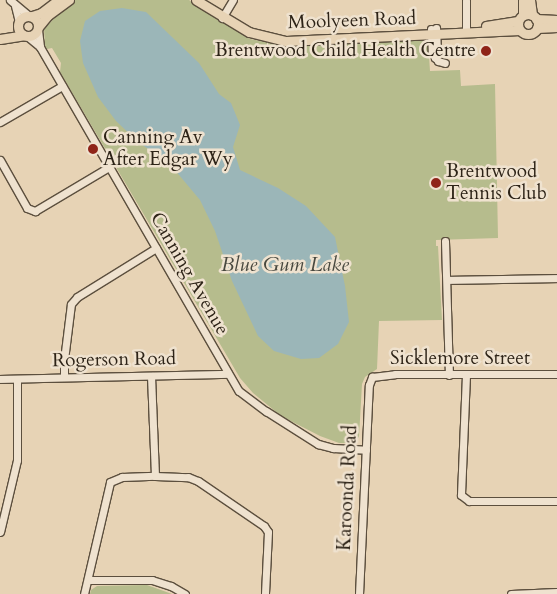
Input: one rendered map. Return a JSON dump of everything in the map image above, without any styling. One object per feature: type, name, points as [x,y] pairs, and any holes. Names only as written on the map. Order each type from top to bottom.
[{"type":"main road","points":[[3,38],[18,24],[30,16],[41,13],[58,0]]},
{"type":"main road","points":[[3,38],[33,35],[48,15],[69,0]]},
{"type":"main road","name":"Moolyeen Road","points":[[196,0],[224,15]]},
{"type":"main road","name":"Moolyeen Road","points":[[205,0],[249,32],[286,41],[466,30],[520,30],[529,34],[537,28],[557,27]]},
{"type":"main road","points":[[523,0],[527,17],[537,28]]},
{"type":"main road","points":[[520,30],[527,17],[530,0]]},
{"type":"main road","name":"Canning Avenue","points":[[30,16],[37,20],[38,28]]},
{"type":"main road","name":"Moolyeen Road","points":[[466,30],[494,26],[527,17],[557,20]]},
{"type":"main road","name":"Canning Avenue","points":[[18,24],[19,31],[26,36]]},
{"type":"street","points":[[466,0],[466,30]]},
{"type":"street","points":[[224,15],[232,1]]},
{"type":"street","name":"Canning Avenue","points":[[12,2],[30,16]]},
{"type":"street","name":"Canning Avenue","points":[[12,2],[18,24]]},
{"type":"street","name":"Canning Avenue","points":[[38,28],[40,47]]},
{"type":"street","points":[[434,31],[437,54],[435,58],[446,63]]},
{"type":"street","name":"Canning Avenue","points":[[26,36],[40,47],[228,374],[246,398],[306,438],[324,446],[366,450]]},
{"type":"street","points":[[0,122],[62,86]]},
{"type":"street","points":[[0,160],[27,208],[35,211],[109,167]]},
{"type":"street","points":[[445,241],[449,375]]},
{"type":"street","points":[[64,377],[64,360],[71,304],[77,297],[156,248]]},
{"type":"street","points":[[447,280],[557,278]]},
{"type":"street","name":"Rogerson Road","points":[[0,379],[228,374]]},
{"type":"street","name":"Sicklemore Street","points":[[369,385],[372,377],[379,375],[557,374]]},
{"type":"street","points":[[466,375],[461,496],[469,501],[557,501]]},
{"type":"street","points":[[151,376],[155,476]]},
{"type":"street","points":[[0,532],[16,460],[17,379]]},
{"type":"street","name":"Karoonda Road","points":[[359,594],[369,385]]},
{"type":"street","points":[[84,594],[110,482],[122,477],[188,476],[264,526],[268,532],[265,594]]},
{"type":"street","points":[[88,580],[152,580],[171,586],[185,594]]},
{"type":"street","points":[[511,594],[557,592]]},
{"type":"green space","points":[[72,0],[189,0],[250,39],[287,46],[428,40],[430,71],[460,70],[461,86],[495,84],[498,238],[436,240],[436,246],[438,246],[442,320],[379,321],[377,369],[365,377],[362,384],[359,437],[356,440],[350,443],[339,443],[320,436],[281,416],[253,393],[240,378],[60,72],[61,63],[52,48],[47,49],[45,46],[44,29]]},
{"type":"green space","points":[[147,585],[172,594],[90,594],[91,590],[97,586]]},
{"type":"water","name":"Blue Gum Lake","points":[[122,8],[146,12],[199,63],[219,94],[231,103],[240,125],[233,147],[240,170],[278,188],[306,206],[335,237],[345,286],[349,322],[338,344],[319,358],[301,359],[274,351],[258,336],[232,281],[215,231],[200,200],[169,163],[138,142],[116,121],[98,97],[83,63],[80,41],[85,21],[100,11]]},
{"type":"place","name":"Brentwood Child Health Centre","points":[[486,51]]},
{"type":"place","name":"Canning Av After Edgar Wy","points":[[93,149]]},
{"type":"place","name":"Brentwood Tennis Club","points":[[436,183]]}]
